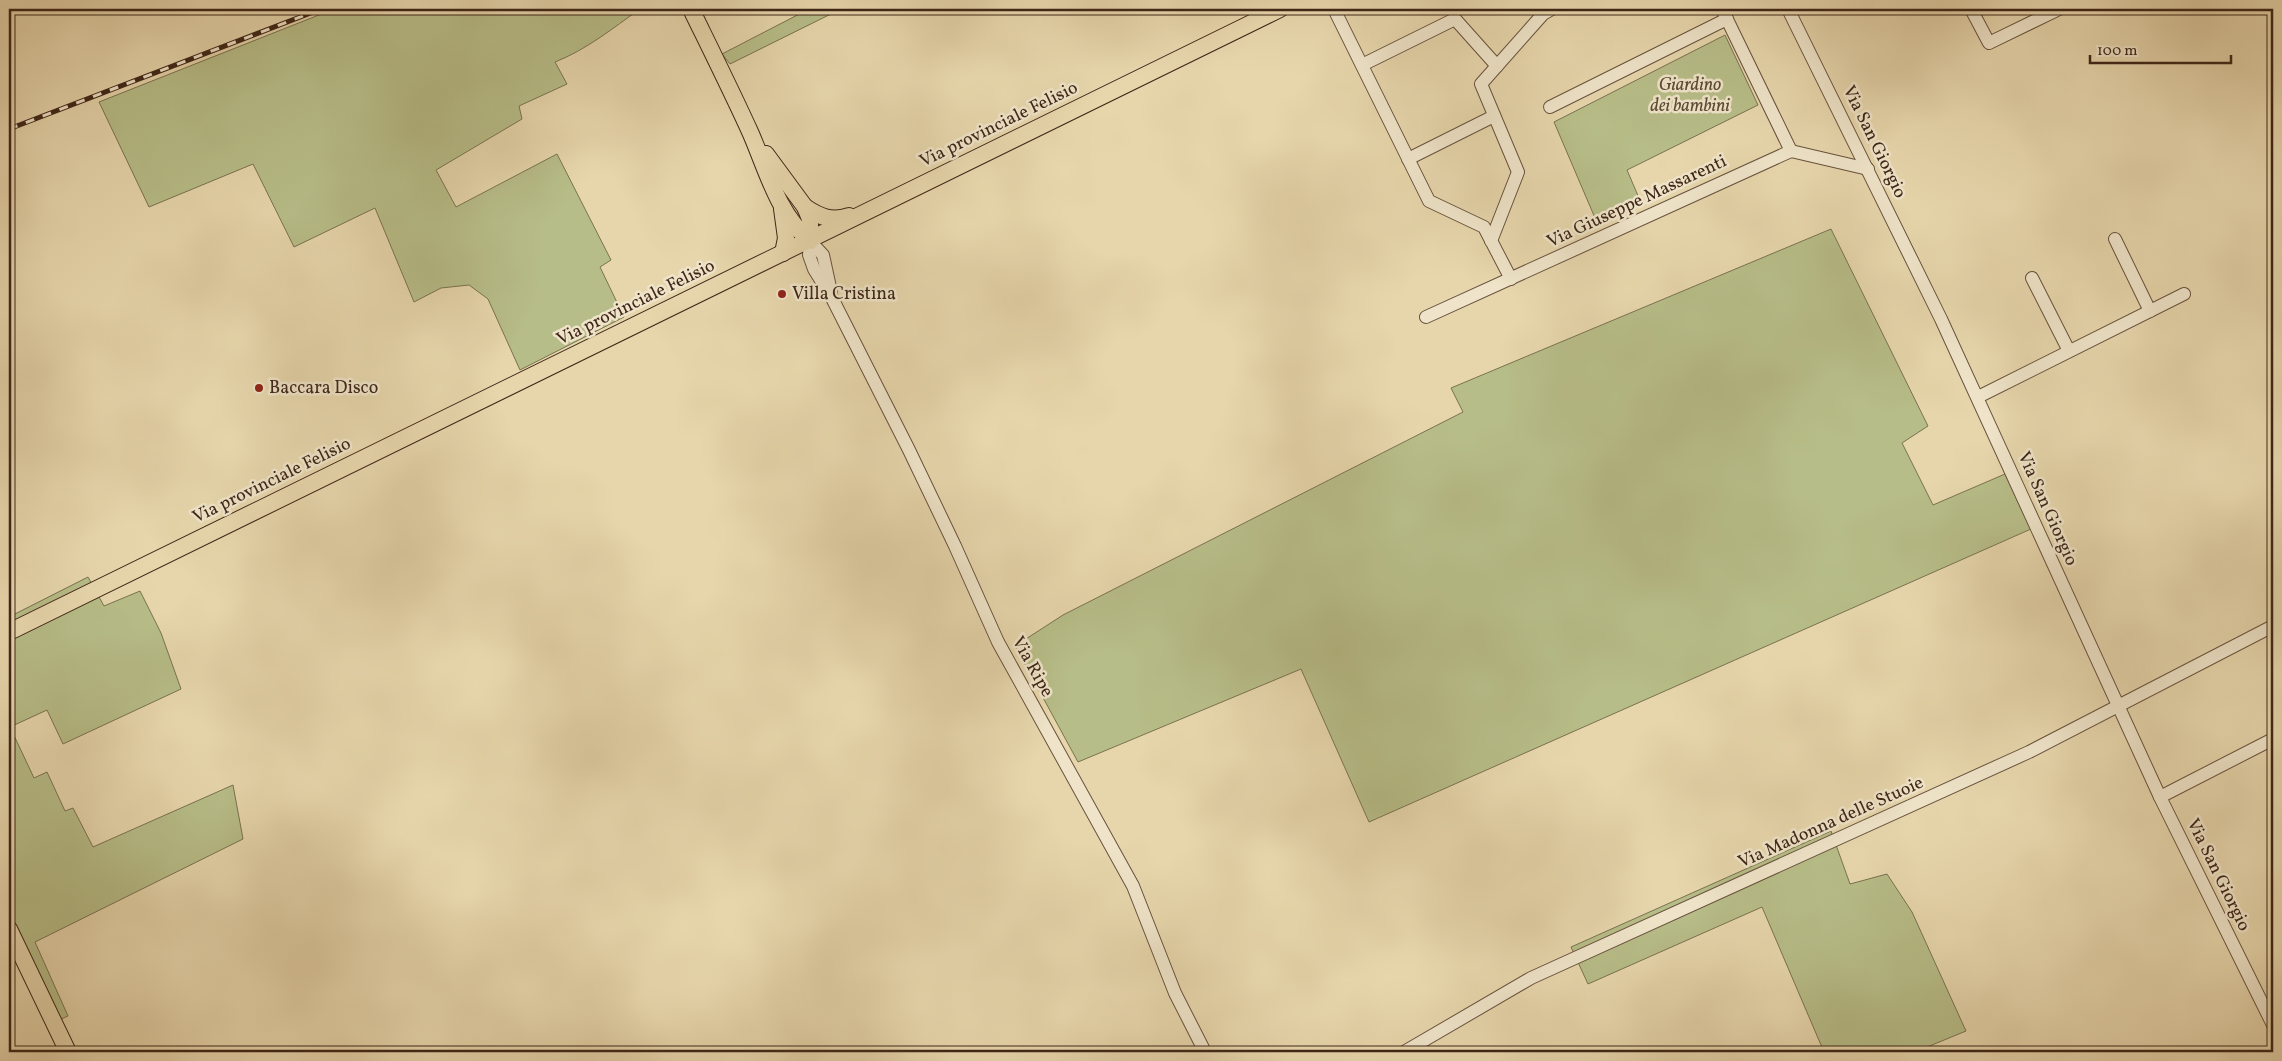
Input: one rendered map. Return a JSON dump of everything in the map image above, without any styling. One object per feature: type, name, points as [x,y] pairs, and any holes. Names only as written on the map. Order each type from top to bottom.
[{"type":"main road","points":[[691,9],[751,134],[782,207],[801,233],[810,241]]},
{"type":"main road","name":"Via provinciale Felisio","points":[[9,632],[1280,9]]},
{"type":"main road","points":[[751,134],[805,207],[810,219],[810,241]]},
{"type":"main road","points":[[782,207],[786,238],[783,253]]},
{"type":"main road","points":[[805,207],[816,215],[834,220],[877,207]]},
{"type":"main road","points":[[9,929],[68,1052]]},
{"type":"street","points":[[1334,9],[1428,201],[1484,227],[1511,279]]},
{"type":"street","name":"Via San Giorgio","points":[[1788,9],[1978,397],[2160,797],[2273,1025]]},
{"type":"street","points":[[1971,9],[1988,43],[2060,9]]},
{"type":"street","points":[[1491,241],[1518,172],[1481,84],[1545,10]]},
{"type":"street","points":[[1550,107],[1725,14],[1791,151],[1868,169]]},
{"type":"street","points":[[1362,65],[1455,19],[1497,66]]},
{"type":"street","points":[[1408,159],[1494,116]]},
{"type":"street","name":"Via Giuseppe Massarenti","points":[[1426,318],[1791,151]]},
{"type":"street","points":[[2115,239],[2150,311]]},
{"type":"street","name":"Via Ripe","points":[[810,241],[809,255],[814,269],[832,298],[955,546],[998,642],[1133,886],[1175,993],[1205,1052]]},
{"type":"street","points":[[2032,278],[2069,351]]},
{"type":"street","points":[[1978,397],[2184,294]]},
{"type":"street","name":"Via Madonna delle Stuoie","points":[[1404,1052],[1531,978],[2029,752],[2273,626]]},
{"type":"street","points":[[2160,797],[2273,739]]},
{"type":"green space","points":[[334,9],[640,9],[588,45],[555,62],[567,84],[519,106],[522,119],[436,170],[456,207],[557,154],[611,260],[600,267],[624,317],[520,370],[488,299],[469,285],[441,288],[414,302],[375,208],[294,247],[253,164],[149,207],[99,102]]},
{"type":"green space","points":[[809,9],[841,9],[730,64],[722,54]]},
{"type":"green space","name":"Giardino dei bambini","points":[[1725,35],[1758,105],[1627,170],[1642,205],[1598,225],[1554,122]]},
{"type":"green space","points":[[1831,229],[1928,426],[1902,443],[1933,505],[2005,474],[2031,529],[1369,822],[1301,669],[1078,762],[1015,646],[1063,615],[1463,412],[1451,388]]},
{"type":"green space","points":[[88,577],[104,606],[140,591],[161,633],[181,689],[63,744],[47,710],[10,727],[34,778],[47,772],[65,811],[73,808],[93,847],[233,785],[243,839],[35,942],[68,1016],[50,1024],[9,941],[9,617]]},
{"type":"green space","points":[[1831,831],[1850,884],[1887,874],[1912,912],[1966,1031],[1915,1052],[1824,1052],[1762,907],[1588,984],[1571,947]]},
{"type":"railway","points":[[9,129],[321,9]]},
{"type":"place","name":"Villa Cristina","points":[[782,294]]},
{"type":"place","name":"Baccara Disco","points":[[259,388]]}]
